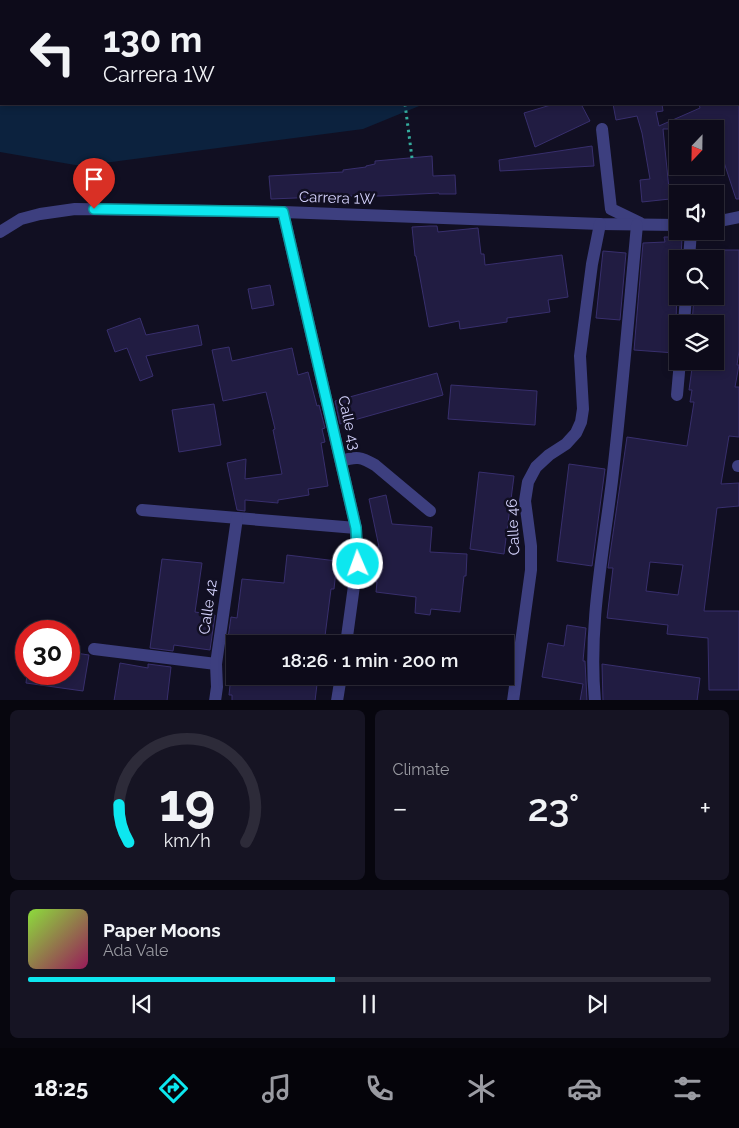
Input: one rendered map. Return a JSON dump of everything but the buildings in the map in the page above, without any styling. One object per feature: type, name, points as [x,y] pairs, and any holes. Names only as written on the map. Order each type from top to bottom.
[{"type":"street","points":[[595,700],[593,677],[595,621],[619,425],[640,224],[611,209],[602,129]]},
{"type":"street","name":"Carrera 1W","points":[[0,232],[22,219],[40,214],[75,209],[283,212],[600,224],[669,225]]},
{"type":"street","name":"Calle 43","points":[[283,212],[356,528],[358,564],[347,635]]},
{"type":"street","points":[[724,220],[739,217]]},
{"type":"street","name":"Calle 46","points":[[513,700],[531,570],[531,546],[525,501],[528,482],[536,467],[549,455],[566,444],[576,433],[581,422],[583,409],[580,356],[592,264],[600,224]]},
{"type":"street","points":[[677,395],[679,370]]},
{"type":"street","points":[[341,460],[356,456],[365,459],[375,465],[430,511]]},
{"type":"street","points":[[142,510],[356,528]]},
{"type":"street","name":"Calle 42","points":[[215,700],[217,687],[216,664],[237,518]]},
{"type":"street","points":[[94,650],[216,664]]},
{"type":"street","points":[[337,700],[340,685]]},
{"type":"path","points":[[405,105],[412,158]]},
{"type":"water","points":[[0,105],[422,105],[363,129],[81,166],[0,152]]},
{"type":"route","points":[[94,209],[283,212],[356,528],[358,564]]}]
